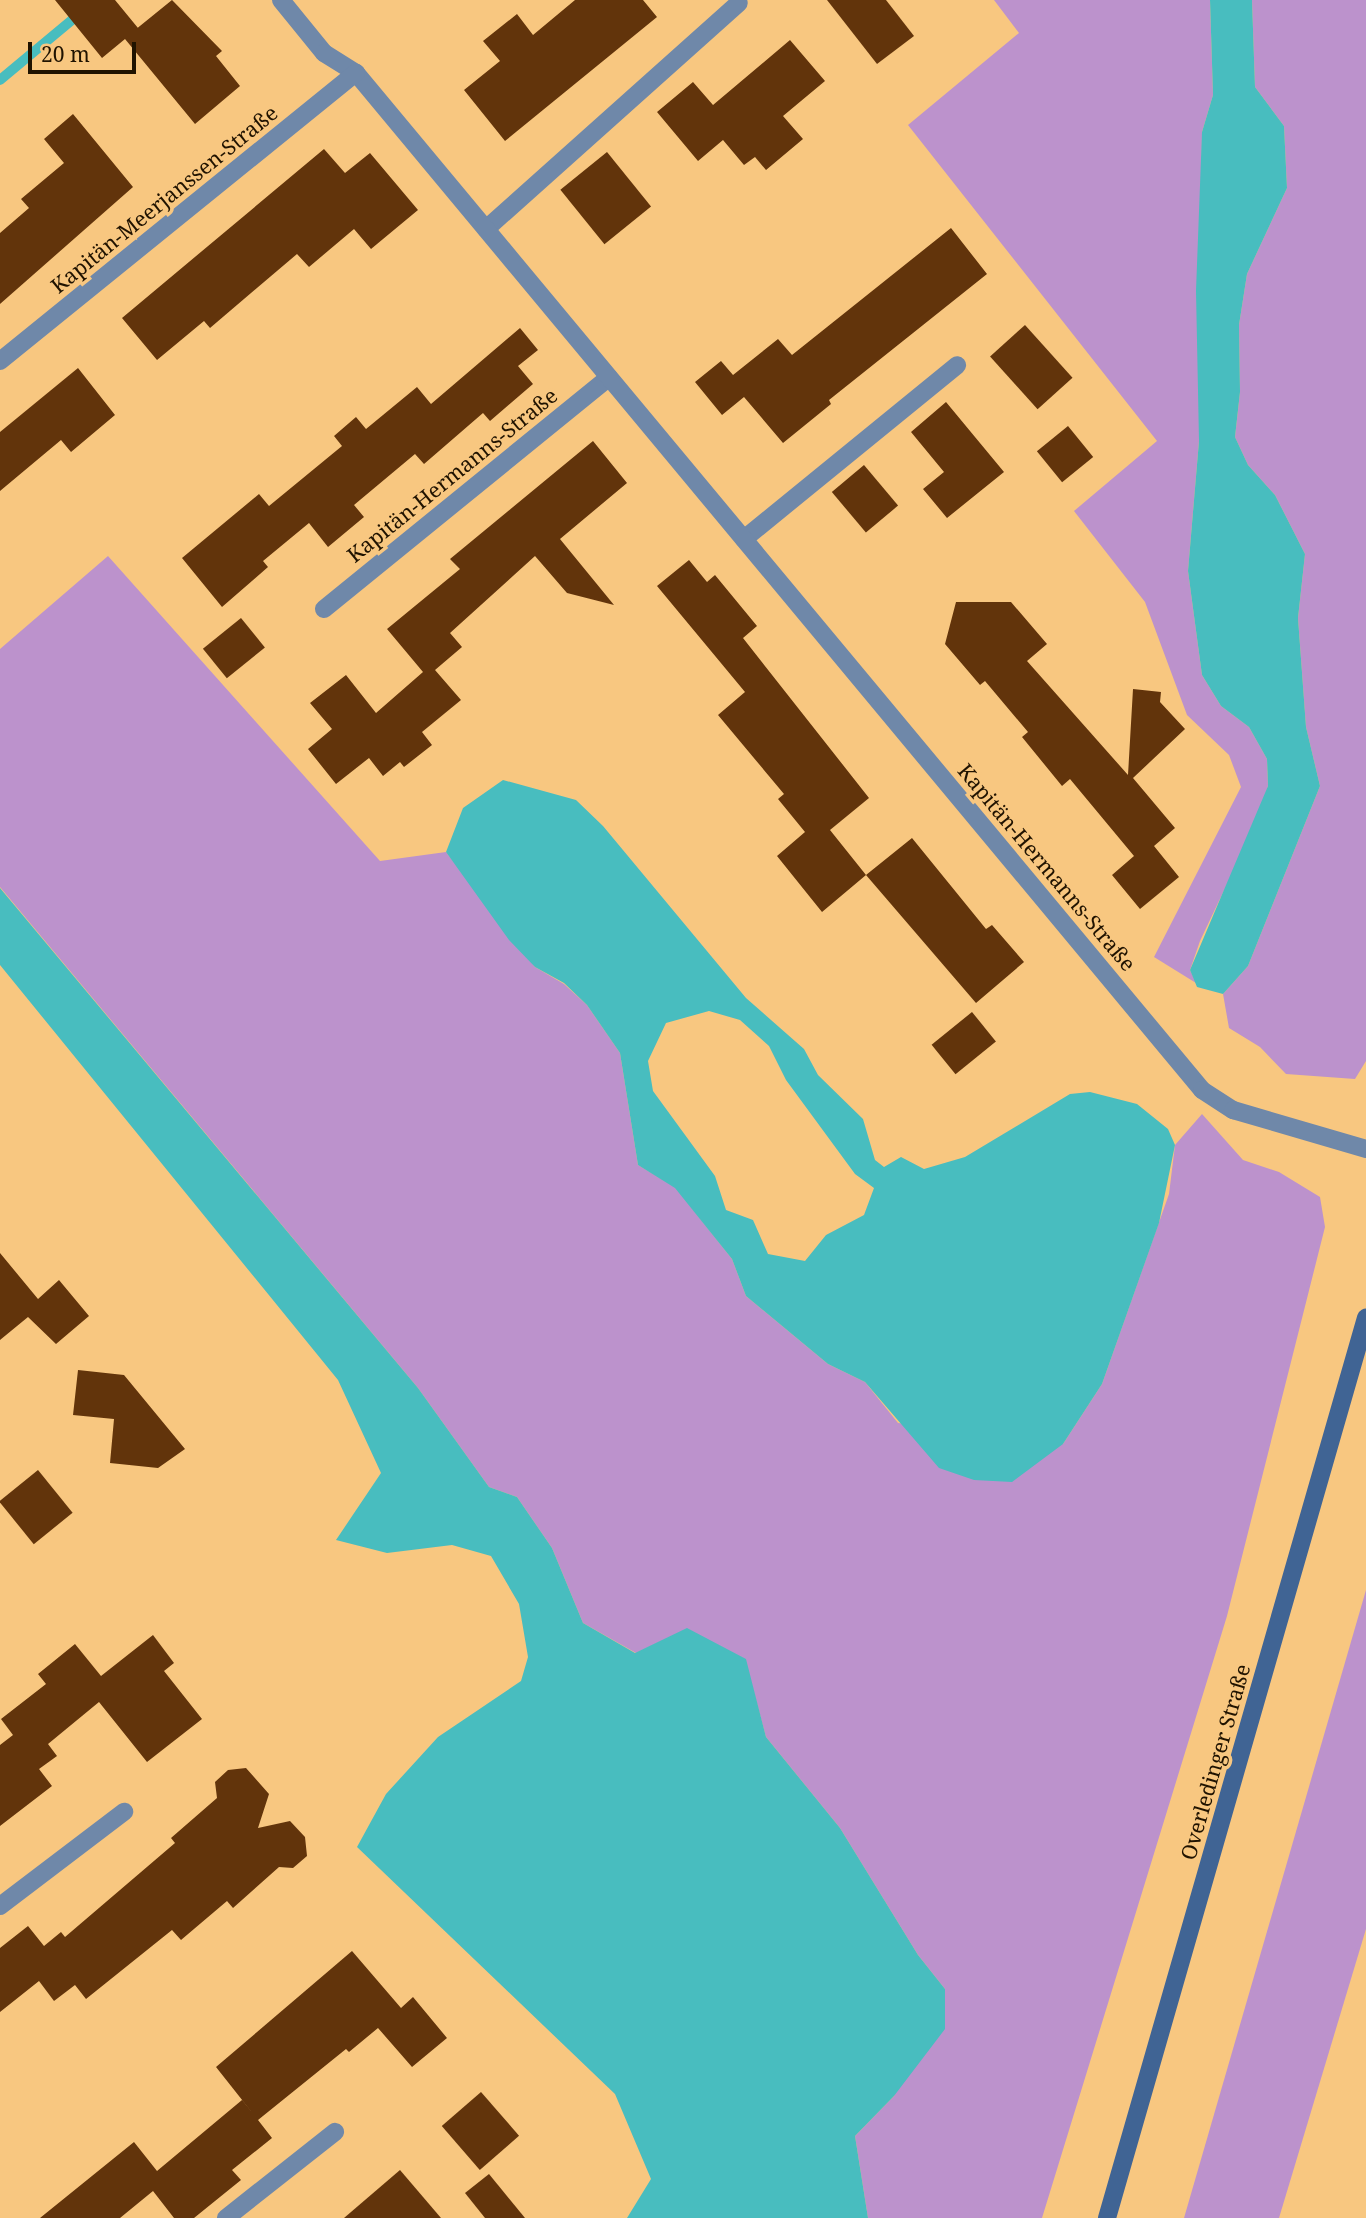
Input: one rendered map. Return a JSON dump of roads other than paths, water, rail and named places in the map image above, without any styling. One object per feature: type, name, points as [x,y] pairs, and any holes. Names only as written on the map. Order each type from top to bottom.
[{"type":"street","name":"Kapitän-Hermanns-Straße","points":[[281,0],[324,53],[356,73],[1202,1090],[1233,1110],[1366,1149]]},
{"type":"street","points":[[486,229],[739,3]]},
{"type":"street","name":"Kapitän-Meerjanssen-Straße","points":[[0,361],[356,73]]},
{"type":"street","points":[[744,539],[957,365]]},
{"type":"street","name":"Kapitän-Hermanns-Straße","points":[[324,609],[609,377]]},
{"type":"street","name":"Overledinger Straße","points":[[1107,2218],[1366,1318]]},
{"type":"street","points":[[0,1906],[124,1812]]},
{"type":"street","points":[[226,2218],[335,2132]]},
{"type":"water","points":[[1210,0],[1252,0],[1255,87],[1284,126],[1287,188],[1247,274],[1239,325],[1240,392],[1235,437],[1248,465],[1275,495],[1305,554],[1298,618],[1306,727],[1320,786],[1248,966],[1223,994],[1197,987],[1190,970],[1268,786],[1267,759],[1249,727],[1221,706],[1202,675],[1188,571],[1199,441],[1196,291],[1202,132],[1213,95]]},
{"type":"water","points":[[503,780],[576,800],[603,826],[746,998],[804,1049],[818,1075],[863,1119],[875,1160],[884,1167],[901,1157],[924,1169],[965,1157],[1070,1094],[1090,1092],[1137,1104],[1168,1129],[1175,1145],[1159,1223],[1102,1384],[1063,1444],[1012,1482],[974,1480],[939,1468],[865,1382],[828,1364],[746,1296],[732,1259],[675,1188],[638,1165],[620,1053],[587,1005],[564,983],[535,967],[509,940],[446,852],[463,808]],"holes":[[[709,1011],[740,1020],[769,1046],[786,1080],[855,1174],[874,1188],[864,1215],[826,1235],[805,1261],[768,1254],[753,1220],[726,1210],[715,1176],[653,1091],[648,1061],[666,1023]]]},
{"type":"water","points":[[0,888],[418,1388],[489,1487],[517,1497],[552,1548],[583,1623],[635,1653],[687,1628],[746,1659],[766,1737],[840,1828],[918,1955],[945,1989],[945,2029],[894,2096],[855,2136],[868,2218],[627,2218],[651,2179],[615,2094],[357,1847],[386,1794],[438,1737],[521,1681],[528,1657],[519,1604],[491,1556],[452,1545],[387,1553],[336,1540],[381,1473],[338,1380],[0,965]]},
{"type":"waterway","points":[[0,80],[96,0]]}]
